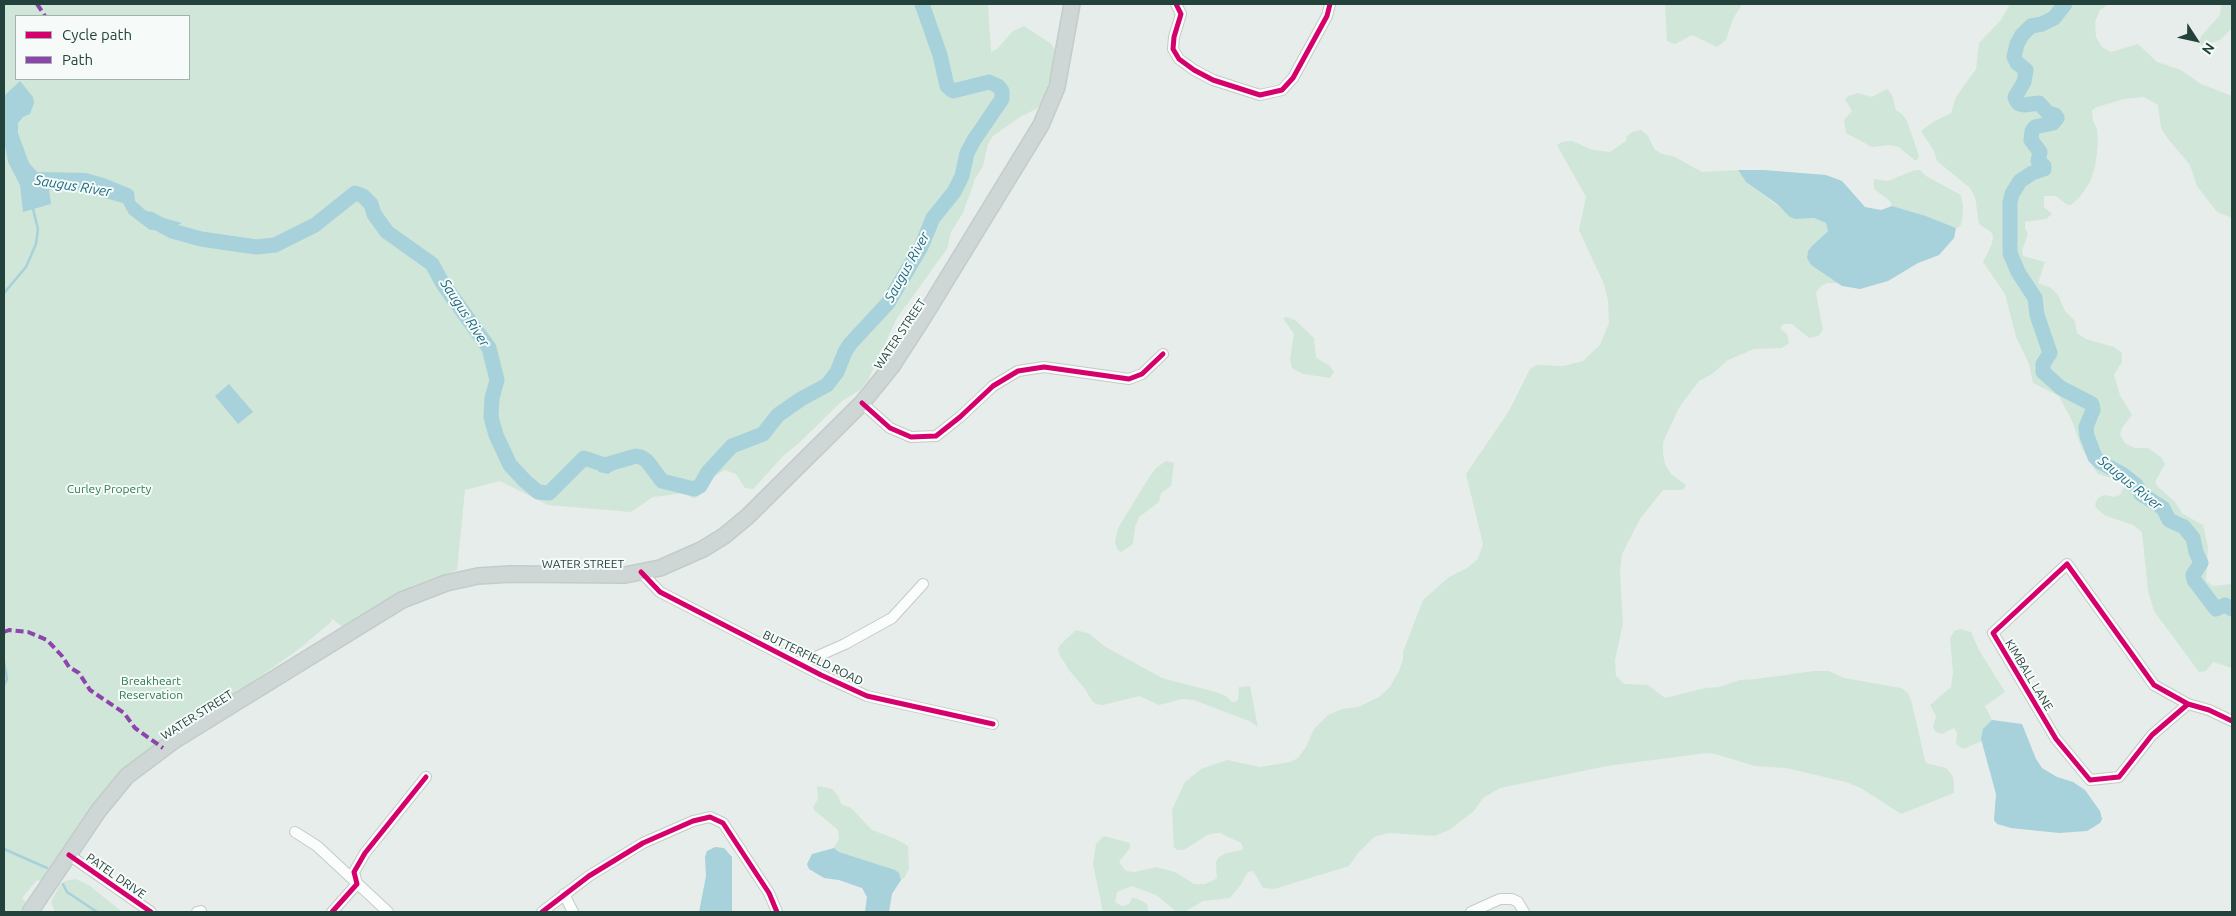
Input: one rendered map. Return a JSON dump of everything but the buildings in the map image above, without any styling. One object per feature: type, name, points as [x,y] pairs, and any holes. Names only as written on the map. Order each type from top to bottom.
[{"type":"main road","name":"WATER STREET","points":[[29,912],[99,810],[127,776],[175,740],[402,600],[437,586],[478,576],[511,574],[600,576],[641,572],[660,568],[691,556],[724,536],[782,484],[862,403],[892,366],[1041,125],[1057,87],[1072,4]]},
{"type":"street","points":[[1176,4],[1180,14],[1173,48],[1179,59],[1213,80],[1260,95],[1282,90],[1293,78],[1327,16],[1330,4]]},
{"type":"street","points":[[862,403],[890,428],[910,437],[936,436],[960,417],[993,386],[1018,371],[1044,368],[1129,379],[1142,374],[1163,354]]},
{"type":"street","name":"KIMBALL LANE","points":[[2188,704],[2152,735],[2119,777],[2090,780],[2056,739],[1993,633],[2067,564],[2154,685],[2188,704],[2209,710],[2232,721]]},
{"type":"street","name":"BUTTERFIELD ROAD","points":[[641,572],[660,592],[866,696],[993,724]]},
{"type":"street","points":[[800,664],[845,644],[892,618],[923,584]]},
{"type":"street","points":[[357,884],[354,872],[365,853],[426,778]]},
{"type":"street","points":[[542,912],[589,876],[643,843],[693,820],[710,817],[723,823],[769,893],[777,912]]},
{"type":"street","points":[[295,832],[318,846],[388,912]]},
{"type":"street","name":"PATEL DRIVE","points":[[69,856],[151,912]]},
{"type":"street","points":[[332,912],[357,884]]},
{"type":"street","points":[[564,894],[573,912]]},
{"type":"street","points":[[1471,912],[1500,899],[1512,899],[1518,902],[1524,912]]},
{"type":"green space","points":[[4,4],[988,4],[991,52],[997,49],[1013,31],[1024,26],[1050,43],[1056,51],[1044,101],[1036,109],[1020,117],[993,136],[988,144],[983,166],[975,179],[963,213],[951,232],[947,249],[897,318],[868,380],[860,390],[842,401],[784,455],[753,489],[745,488],[736,474],[725,470],[715,476],[698,497],[693,498],[684,493],[653,497],[631,512],[548,505],[500,481],[465,490],[457,570],[412,586],[344,628],[332,619],[331,622],[299,649],[217,707],[127,765],[91,812],[43,881],[37,880],[22,898],[26,902],[19,912],[4,912]]},
{"type":"green space","points":[[1665,4],[1742,4],[1733,19],[1726,40],[1717,47],[1692,35],[1675,44],[1667,41]]},
{"type":"green space","points":[[2010,4],[2108,4],[2100,10],[2095,22],[2096,37],[2102,47],[2111,52],[2138,44],[2157,62],[2181,70],[2201,84],[2232,96],[2232,218],[2217,212],[2197,186],[2190,165],[2161,128],[2158,105],[2144,97],[2124,99],[2092,110],[2093,121],[2097,129],[2098,144],[2095,167],[2090,182],[2079,198],[2071,205],[2066,204],[2056,196],[2044,196],[2044,207],[2052,214],[2046,219],[2025,222],[2028,234],[2022,250],[2023,256],[2045,262],[2038,283],[2051,288],[2058,295],[2065,311],[2075,321],[2077,333],[2086,339],[2114,347],[2122,353],[2122,363],[2114,375],[2120,395],[2132,415],[2122,428],[2120,435],[2126,444],[2135,448],[2148,448],[2162,458],[2165,464],[2155,482],[2157,486],[2175,502],[2183,514],[2203,525],[2208,547],[2206,581],[2213,586],[2232,584],[2232,668],[2213,662],[2206,671],[2199,672],[2154,611],[2148,591],[2142,532],[2133,525],[2106,516],[2097,509],[2095,504],[2098,498],[2104,495],[2114,497],[2120,495],[2124,487],[2121,481],[2098,474],[2082,449],[2072,421],[2059,396],[2033,383],[2029,364],[2016,337],[2005,294],[1983,262],[1992,244],[1993,236],[1991,232],[1979,224],[1975,197],[1970,188],[1937,161],[1934,151],[1921,131],[1933,122],[1951,113],[1956,97],[1976,69],[1979,43],[2001,20]]},
{"type":"green space","points":[[2221,4],[2232,4],[2232,28],[2220,40],[2202,46],[2199,42],[2202,35],[2220,15]]},
{"type":"green space","points":[[1887,89],[1892,95],[1896,110],[1907,121],[1919,156],[1917,160],[1914,160],[1899,147],[1889,145],[1872,147],[1846,133],[1844,120],[1852,111],[1845,99],[1858,93],[1872,97]]},
{"type":"green space","points":[[1641,130],[1648,136],[1655,150],[1662,154],[1675,157],[1702,172],[1738,170],[1746,182],[1795,219],[1814,218],[1826,223],[1828,230],[1808,251],[1807,258],[1811,265],[1838,283],[1828,283],[1821,286],[1816,293],[1823,330],[1818,336],[1809,338],[1792,324],[1784,324],[1781,326],[1781,329],[1787,334],[1788,344],[1781,348],[1754,349],[1728,360],[1712,374],[1699,381],[1680,406],[1663,442],[1663,454],[1665,464],[1671,474],[1686,485],[1681,490],[1663,490],[1640,519],[1622,554],[1620,571],[1623,624],[1615,660],[1616,676],[1624,684],[1648,685],[1665,698],[1706,688],[1719,687],[1740,680],[1815,671],[1829,671],[1844,678],[1901,688],[1908,693],[1911,700],[1926,763],[1946,768],[1952,775],[1954,793],[1901,814],[1861,788],[1846,782],[1786,768],[1755,766],[1715,754],[1706,753],[1607,766],[1500,788],[1483,798],[1474,811],[1449,830],[1435,836],[1389,833],[1374,837],[1359,852],[1349,866],[1274,889],[1263,888],[1252,871],[1248,872],[1230,898],[1203,901],[1184,912],[1177,912],[1156,895],[1132,886],[1117,892],[1115,902],[1122,906],[1129,904],[1132,898],[1135,898],[1146,903],[1148,912],[1103,912],[1093,864],[1096,844],[1104,836],[1130,843],[1130,848],[1119,862],[1126,871],[1135,872],[1156,867],[1175,872],[1194,884],[1205,884],[1214,880],[1217,878],[1216,862],[1219,857],[1226,853],[1242,850],[1243,847],[1241,843],[1220,833],[1215,833],[1207,835],[1184,850],[1177,850],[1174,847],[1172,810],[1185,782],[1201,769],[1227,760],[1260,767],[1290,762],[1298,758],[1306,747],[1314,729],[1328,715],[1342,709],[1358,707],[1379,697],[1390,687],[1399,671],[1403,652],[1423,600],[1449,577],[1467,568],[1478,559],[1483,544],[1466,474],[1509,411],[1530,369],[1536,365],[1563,366],[1583,361],[1600,345],[1609,323],[1608,301],[1604,284],[1579,230],[1586,197],[1557,145],[1562,142],[1572,141],[1593,150],[1610,152],[1626,141],[1627,136],[1632,132]]},
{"type":"green space","points":[[1915,170],[1920,170],[1926,176],[1961,195],[1963,207],[1960,227],[1956,228],[1926,216],[1892,206],[1890,201],[1874,189],[1874,179],[1888,181]]},
{"type":"green space","points":[[1287,317],[1295,320],[1314,338],[1316,358],[1329,365],[1334,372],[1330,378],[1303,374],[1292,368],[1290,359],[1294,334],[1283,318]]},
{"type":"green space","points":[[1166,461],[1174,463],[1171,486],[1161,493],[1159,502],[1139,517],[1135,527],[1133,544],[1121,552],[1117,549],[1115,542],[1118,528],[1148,479],[1156,468]]},
{"type":"green space","points":[[1960,629],[1971,632],[1979,650],[2005,692],[1985,706],[1992,720],[1983,730],[1982,741],[1963,749],[1956,744],[1957,733],[1954,728],[1942,734],[1936,732],[1933,727],[1936,716],[1930,705],[1951,687],[1953,672],[1950,639],[1954,631]]},
{"type":"green space","points":[[1076,630],[1090,634],[1104,646],[1162,678],[1216,692],[1226,696],[1232,702],[1238,700],[1239,687],[1250,686],[1258,727],[1249,721],[1194,700],[1182,699],[1159,705],[1139,696],[1103,705],[1096,704],[1059,654],[1058,649],[1060,645]]},
{"type":"green space","points":[[817,787],[832,789],[838,796],[841,804],[851,808],[872,830],[896,839],[908,846],[909,868],[905,877],[901,880],[900,876],[888,868],[839,852],[834,848],[839,839],[838,830],[814,810],[813,807],[818,799]]},
{"type":"green space","points":[[76,879],[90,886],[122,912],[55,912],[51,902],[60,885],[65,881]]},
{"type":"water","points":[[20,81],[33,97],[34,103],[30,114],[23,117],[18,123],[18,133],[29,163],[37,172],[86,173],[104,178],[131,189],[134,192],[135,201],[145,210],[156,216],[182,223],[169,229],[150,230],[129,214],[123,203],[73,189],[49,190],[51,204],[23,212],[20,185],[8,162],[4,140],[4,96]]},
{"type":"water","points":[[1738,170],[1826,175],[1842,181],[1865,207],[1881,210],[1892,206],[1926,216],[1956,228],[1954,238],[1939,255],[1918,263],[1888,281],[1860,289],[1842,286],[1811,265],[1807,258],[1808,251],[1828,231],[1826,223],[1814,218],[1795,219],[1790,217],[1777,204],[1746,182]]},
{"type":"water","points":[[229,384],[253,412],[238,424],[215,396]]},
{"type":"water","points":[[632,454],[641,457],[624,463],[608,474],[599,472],[590,460],[597,461]]},
{"type":"water","points":[[1992,720],[2022,724],[2036,759],[2042,768],[2057,777],[2073,782],[2085,790],[2100,811],[2102,819],[2100,823],[2087,831],[2059,833],[2011,828],[1997,824],[1994,820],[1996,794],[1981,739],[1983,729]]},
{"type":"water","points":[[715,847],[724,848],[732,857],[732,912],[699,912],[706,876],[705,857],[707,851]]},
{"type":"water","points":[[834,848],[839,852],[895,870],[899,873],[901,880],[892,894],[889,912],[865,912],[867,897],[862,888],[839,880],[824,878],[809,869],[807,864],[812,854]]},
{"type":"waterway","name":"Saugus River","points":[[150,219],[172,231],[201,239],[256,247],[275,245],[315,225],[355,193],[363,196],[371,204],[374,214],[387,232],[432,264],[443,284],[489,348],[497,380],[492,398],[491,417],[496,435],[510,465],[525,481],[538,492],[549,493],[584,458],[605,465],[636,456],[647,461],[662,481],[694,489],[700,486],[708,472],[732,446],[763,434],[778,415],[801,399],[827,385],[837,372],[850,344],[888,303],[921,247],[933,218],[954,192],[962,176],[967,153],[974,140],[1002,99],[1002,91],[998,86],[989,82],[953,91],[947,86],[940,55],[922,4]]},
{"type":"waterway","name":"Saugus River","points":[[2065,4],[2054,18],[2042,24],[2031,26],[2022,35],[2017,44],[2014,57],[2017,63],[2026,70],[2024,82],[2015,97],[2016,100],[2019,104],[2024,105],[2039,103],[2048,113],[2055,115],[2057,118],[2053,123],[2035,127],[2032,131],[2031,140],[2040,152],[2038,161],[2044,166],[2044,169],[2032,173],[2020,181],[2012,194],[2010,202],[2010,253],[2018,272],[2035,298],[2037,315],[2050,353],[2043,364],[2043,372],[2061,388],[2092,404],[2093,410],[2086,427],[2087,436],[2095,457],[2136,485],[2141,494],[2163,508],[2169,520],[2184,527],[2193,538],[2201,563],[2193,575],[2194,580],[2216,609],[2225,605],[2232,609]]},
{"type":"waterway","points":[[4,293],[26,267],[36,244],[38,229],[32,205]]},
{"type":"waterway","points":[[4,662],[7,679],[4,685]]},
{"type":"waterway","points":[[4,849],[47,868]]},
{"type":"waterway","points":[[63,884],[67,892],[97,912]]},
{"type":"marked path","points":[[37,4],[44,15]]},
{"type":"marked path","points":[[4,632],[9,630],[28,632],[47,640],[62,656],[69,667],[79,673],[90,690],[124,713],[135,728],[163,748]]},
{"type":"cycle path","points":[[1176,4],[1181,14],[1174,37],[1173,49],[1179,59],[1213,80],[1260,95],[1282,90],[1293,78],[1327,16],[1330,4]]},
{"type":"cycle path","points":[[862,403],[890,428],[911,437],[936,436],[960,417],[993,386],[1018,371],[1044,367],[1129,379],[1142,374],[1163,354]]},
{"type":"cycle path","points":[[2188,704],[2154,685],[2067,564],[1993,633],[2056,739],[2090,780],[2119,777],[2152,735],[2188,704],[2209,710],[2232,721]]},
{"type":"cycle path","points":[[641,572],[660,592],[821,675],[867,696],[993,724]]},
{"type":"cycle path","points":[[332,912],[357,884],[354,872],[365,853],[426,777]]},
{"type":"cycle path","points":[[542,912],[589,876],[643,843],[693,821],[710,817],[723,823],[769,893],[777,912]]},
{"type":"cycle path","points":[[69,855],[151,912]]},
{"type":"park label","name":"Curley Property","points":[[109,489]]},
{"type":"park label","name":"Breakheart Reservation","points":[[151,688]]}]
